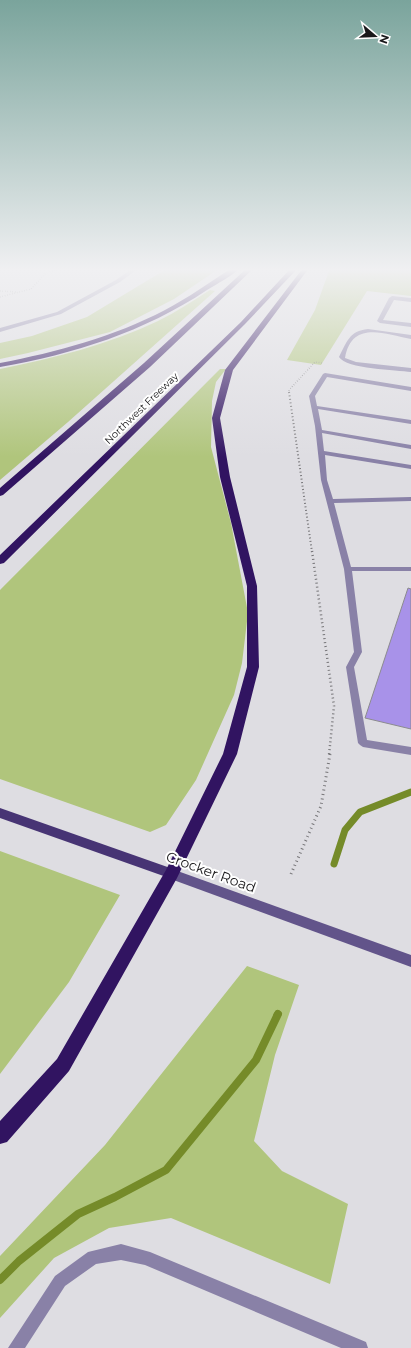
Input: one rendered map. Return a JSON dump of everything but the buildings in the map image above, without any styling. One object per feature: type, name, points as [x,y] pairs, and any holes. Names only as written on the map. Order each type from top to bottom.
[{"type":"highway","points":[[0,365],[24,361],[105,339],[124,331]]},
{"type":"highway","points":[[0,493],[147,365],[184,331]]},
{"type":"highway","name":"Northwest Freeway","points":[[0,561],[235,331]]},
{"type":"highway","points":[[0,1135],[63,1065],[172,874],[230,754],[253,667],[252,586],[225,477],[216,418],[229,370],[259,331]]},
{"type":"main road","name":"Crocker Road","points":[[0,813],[411,961]]},
{"type":"lane","points":[[411,337],[371,331],[360,331],[354,335],[342,357],[343,359],[355,364],[411,370]]},
{"type":"lane","points":[[411,389],[325,375],[312,396],[319,431],[324,480],[348,570],[358,652],[350,667],[363,743],[411,752]]},
{"type":"lane","points":[[314,407],[411,422]]},
{"type":"lane","points":[[319,431],[411,447]]},
{"type":"lane","points":[[321,452],[411,467]]},
{"type":"lane","points":[[330,501],[411,499]]},
{"type":"lane","points":[[348,570],[411,569]]},
{"type":"lane","points":[[16,1348],[60,1281],[93,1257],[121,1252],[145,1257],[360,1348]]},
{"type":"path","points":[[291,874],[321,806],[331,745],[334,706],[289,390],[315,362],[322,363]]},
{"type":"green space","points":[[47,331],[112,331],[0,359],[0,343],[32,336]]},
{"type":"green space","points":[[137,331],[170,331],[0,480],[0,369],[80,350]]},
{"type":"green space","points":[[303,331],[342,331],[321,365],[287,360]]},
{"type":"green space","points":[[220,369],[226,369],[216,382],[212,401],[211,447],[231,523],[248,613],[242,663],[234,695],[196,780],[166,825],[150,832],[0,779],[0,590]]},
{"type":"green space","points":[[0,851],[120,895],[69,982],[0,1074]]},
{"type":"green space","points":[[247,966],[299,985],[275,1055],[254,1141],[282,1171],[348,1204],[330,1284],[171,1218],[109,1228],[54,1258],[0,1318],[0,1256],[105,1145]]},
{"type":"waterway","points":[[334,864],[345,830],[360,812],[411,792]]},
{"type":"waterway","points":[[0,1280],[19,1261],[78,1214],[115,1197],[166,1170],[256,1060],[278,1014],[277,1015]]}]
